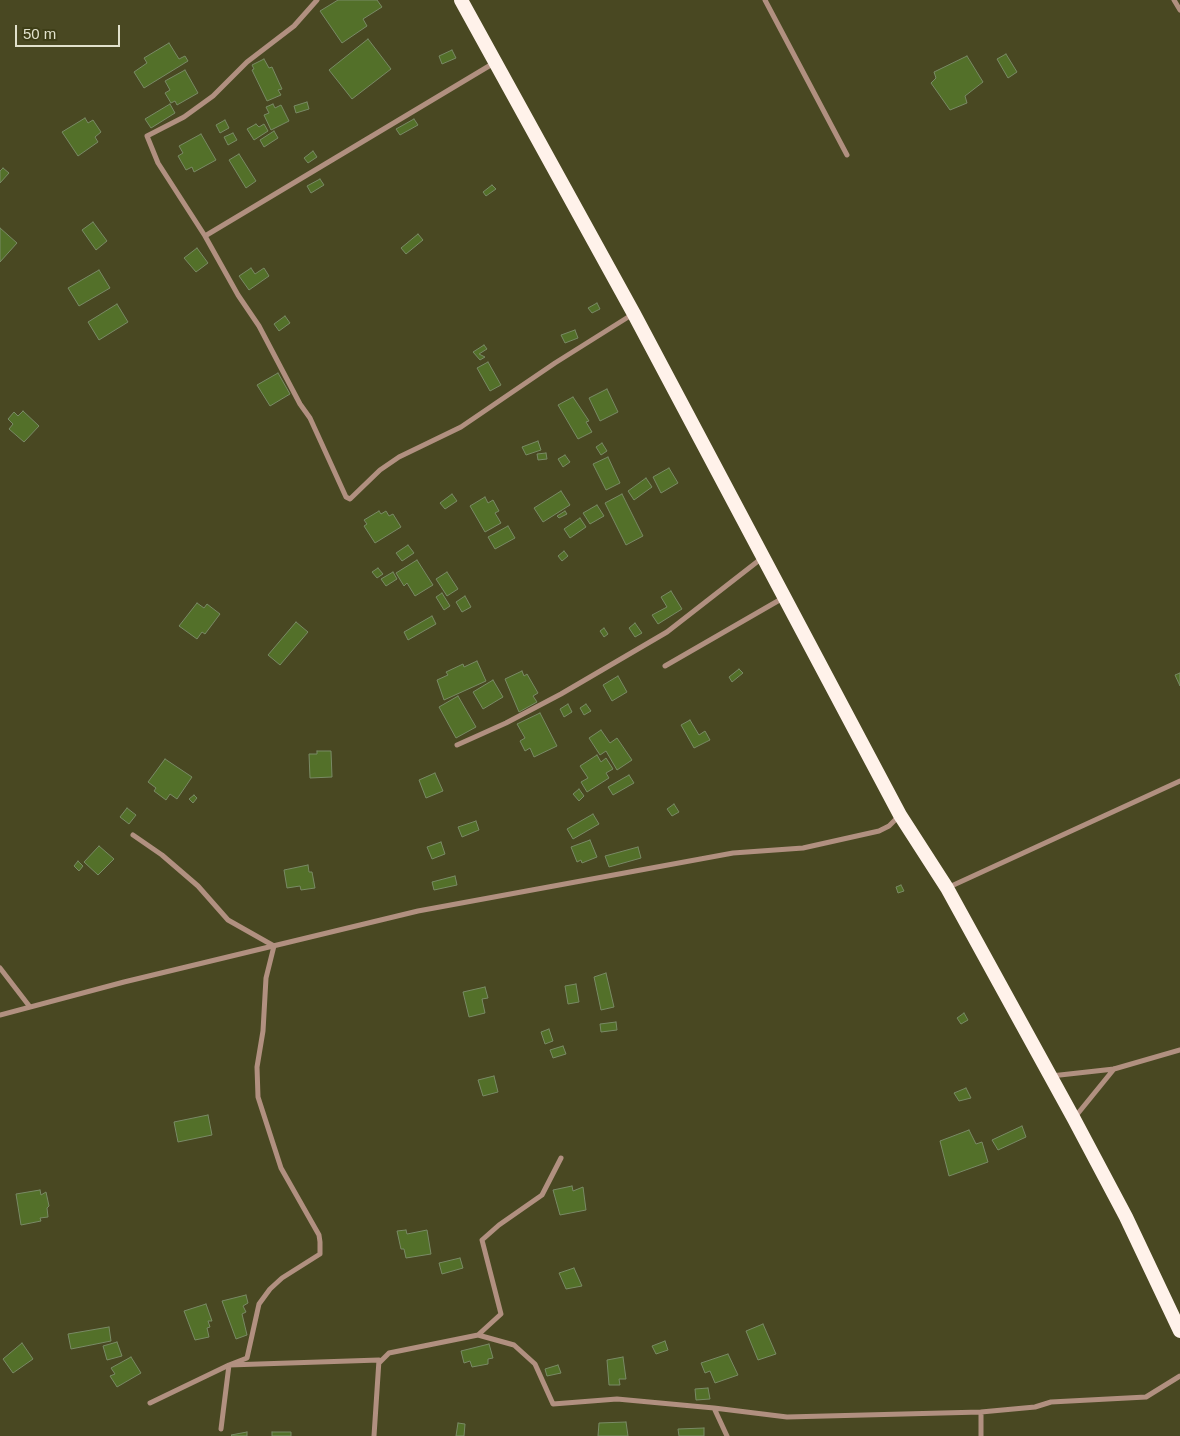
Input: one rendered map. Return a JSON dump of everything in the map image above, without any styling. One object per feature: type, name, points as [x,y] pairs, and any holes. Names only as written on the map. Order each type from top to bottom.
[{"type":"highway","points":[[461,0],[634,314],[783,598],[900,815],[947,888],[1051,1076],[1126,1216],[1180,1331]]},
{"type":"street","points":[[317,0],[294,26],[247,62],[213,96],[184,117],[147,136],[158,163],[205,236],[238,295],[259,326],[300,404],[310,418],[346,496],[350,499],[380,470],[461,427],[554,363],[634,314]]},
{"type":"street","points":[[765,0],[847,155]]},
{"type":"street","points":[[1174,0],[1180,10]]},
{"type":"street","points":[[205,236],[495,62]]},
{"type":"street","points":[[457,744],[506,723],[561,694],[667,632],[762,558]]},
{"type":"street","points":[[665,666],[783,598]]},
{"type":"street","points":[[947,888],[1180,781]]},
{"type":"street","points":[[0,1015],[418,911],[733,853],[803,848],[879,831],[889,826],[900,815]]},
{"type":"street","points":[[133,836],[162,855],[198,886],[228,920],[274,946]]},
{"type":"street","points":[[150,1403],[247,1358],[259,1304],[270,1289],[301,1264],[320,1254],[319,1235],[282,1168],[258,1097],[257,1067],[263,1030],[266,978],[274,946]]},
{"type":"street","points":[[0,968],[30,1007]]},
{"type":"street","points":[[1051,1076],[1114,1069],[1180,1050]]},
{"type":"street","points":[[1074,1119],[1114,1069]]},
{"type":"street","points":[[478,1335],[500,1314],[482,1240],[499,1225],[542,1195],[561,1158]]},
{"type":"street","points":[[374,1436],[379,1363],[389,1353],[478,1335],[514,1345],[535,1364],[553,1404],[617,1399],[787,1417],[981,1412],[1035,1407],[1051,1402],[1146,1397],[1180,1376]]},
{"type":"street","points":[[229,1365],[379,1360],[379,1363]]},
{"type":"street","points":[[220,1429],[229,1365]]},
{"type":"street","points":[[714,1408],[727,1436]]},
{"type":"street","points":[[981,1412],[981,1436]]},
{"type":"building","points":[[338,0],[377,0],[382,7],[363,19],[367,26],[342,43],[320,11]]},
{"type":"building","points":[[368,39],[391,69],[352,99],[329,70]]},
{"type":"building","points":[[169,43],[179,59],[185,56],[188,61],[144,88],[134,72],[147,63],[144,58]]},
{"type":"building","points":[[452,50],[456,58],[442,64],[439,56]]},
{"type":"building","points":[[1006,54],[1017,72],[1008,78],[997,59]]},
{"type":"building","points":[[967,56],[983,82],[965,96],[967,103],[950,110],[931,83],[936,78],[934,72]]},
{"type":"building","points":[[264,59],[269,68],[272,67],[282,89],[278,90],[281,95],[267,101],[252,70],[254,69],[252,65]]},
{"type":"building","points":[[185,70],[198,93],[177,105],[175,101],[171,103],[165,93],[170,90],[165,81]]},
{"type":"building","points":[[307,102],[309,109],[296,113],[294,106]]},
{"type":"building","points":[[170,104],[175,113],[151,128],[145,119]]},
{"type":"building","points":[[273,104],[275,108],[281,105],[289,121],[271,130],[264,115],[269,113],[266,107]]},
{"type":"building","points":[[85,118],[88,123],[93,120],[101,132],[95,137],[98,142],[78,156],[62,132]]},
{"type":"building","points":[[414,119],[418,125],[400,135],[396,129]]},
{"type":"building","points":[[225,120],[229,128],[220,133],[216,125]]},
{"type":"building","points":[[256,124],[259,127],[264,124],[268,131],[254,140],[247,129]]},
{"type":"building","points":[[274,131],[278,138],[264,147],[260,140]]},
{"type":"building","points":[[233,133],[237,140],[228,145],[224,137]]},
{"type":"building","points":[[201,134],[216,160],[194,172],[192,167],[186,170],[178,156],[183,153],[179,146]]},
{"type":"building","points":[[313,151],[317,157],[308,163],[304,158]]},
{"type":"building","points":[[239,154],[256,181],[246,188],[229,160]]},
{"type":"building","points":[[3,168],[9,173],[0,183],[0,171]]},
{"type":"building","points":[[320,179],[324,185],[311,193],[307,186]]},
{"type":"building","points":[[492,185],[496,189],[486,196],[483,192]]},
{"type":"building","points":[[93,222],[107,241],[96,250],[82,230]]},
{"type":"building","points":[[0,228],[17,243],[0,262]]},
{"type":"building","points":[[418,234],[423,240],[406,254],[401,248]]},
{"type":"building","points":[[197,248],[208,263],[196,272],[184,258]]},
{"type":"building","points":[[251,268],[255,274],[264,268],[269,276],[249,290],[239,276]]},
{"type":"building","points":[[99,270],[110,288],[79,306],[68,288]]},
{"type":"building","points":[[597,303],[600,309],[592,313],[588,308]]},
{"type":"building","points":[[117,304],[128,322],[99,340],[88,322]]},
{"type":"building","points":[[285,316],[290,323],[279,331],[274,324]]},
{"type":"building","points":[[575,330],[578,338],[565,343],[561,335]]},
{"type":"building","points":[[484,345],[487,349],[479,354],[485,357],[480,360],[473,352]]},
{"type":"building","points":[[488,362],[501,385],[490,391],[477,368]]},
{"type":"building","points":[[278,373],[290,394],[270,406],[257,385]]},
{"type":"building","points":[[607,389],[618,412],[600,421],[589,398]]},
{"type":"building","points":[[573,397],[589,421],[586,422],[592,432],[578,439],[558,405]]},
{"type":"building","points":[[23,411],[39,426],[24,442],[9,429],[13,424],[8,419],[14,412],[18,416]]},
{"type":"building","points":[[538,441],[541,450],[526,455],[522,447]]},
{"type":"building","points":[[602,443],[607,451],[601,455],[596,447]]},
{"type":"building","points":[[546,453],[547,459],[538,460],[537,454]]},
{"type":"building","points":[[565,455],[570,462],[563,467],[558,459]]},
{"type":"building","points":[[608,457],[620,483],[606,490],[593,464]]},
{"type":"building","points":[[669,468],[678,483],[661,493],[653,477]]},
{"type":"building","points":[[646,478],[652,487],[634,500],[628,491]]},
{"type":"building","points":[[561,491],[570,505],[543,522],[534,508]]},
{"type":"building","points":[[452,494],[457,501],[445,509],[440,503]]},
{"type":"building","points":[[622,494],[643,536],[626,545],[605,503]]},
{"type":"building","points":[[485,497],[488,503],[493,500],[499,511],[495,513],[501,523],[485,532],[470,506]]},
{"type":"building","points":[[597,505],[604,516],[590,524],[583,513]]},
{"type":"building","points":[[379,511],[381,514],[386,511],[389,516],[393,514],[401,527],[375,543],[364,526],[367,524],[364,520]]},
{"type":"building","points":[[565,511],[567,514],[559,518],[557,516]]},
{"type":"building","points":[[580,518],[586,527],[570,538],[564,529]]},
{"type":"building","points":[[508,526],[515,538],[495,549],[488,537]]},
{"type":"building","points":[[408,545],[414,553],[402,561],[396,553]]},
{"type":"building","points":[[564,551],[568,556],[562,561],[558,556]]},
{"type":"building","points":[[417,560],[433,585],[415,596],[407,583],[404,586],[396,573]]},
{"type":"building","points":[[378,568],[383,574],[377,578],[372,572]]},
{"type":"building","points":[[393,572],[397,579],[386,586],[381,579]]},
{"type":"building","points":[[447,572],[458,589],[447,596],[436,579]]},
{"type":"building","points":[[671,591],[682,609],[658,624],[652,615],[667,607],[661,597]]},
{"type":"building","points":[[442,593],[450,606],[444,610],[436,597]]},
{"type":"building","points":[[465,596],[471,607],[462,612],[456,602]]},
{"type":"building","points":[[197,603],[204,608],[207,604],[220,614],[205,634],[202,632],[197,639],[179,626]]},
{"type":"building","points":[[432,616],[436,624],[408,640],[404,632]]},
{"type":"building","points":[[296,622],[308,632],[280,665],[268,655]]},
{"type":"building","points":[[635,623],[642,633],[635,637],[629,628]]},
{"type":"building","points":[[604,628],[608,634],[604,637],[600,631]]},
{"type":"building","points":[[477,661],[486,681],[444,700],[437,680],[448,675],[446,672],[463,664],[464,667]]},
{"type":"building","points":[[739,669],[743,673],[732,682],[729,677]]},
{"type":"building","points":[[522,671],[524,676],[527,674],[538,693],[533,696],[537,702],[519,712],[505,679]]},
{"type":"building","points":[[1180,673],[1180,686],[1175,675]]},
{"type":"building","points":[[618,676],[627,692],[612,701],[603,685]]},
{"type":"building","points":[[493,680],[503,697],[483,709],[473,692]]},
{"type":"building","points":[[458,696],[476,727],[456,738],[439,707]]},
{"type":"building","points":[[568,704],[572,712],[564,717],[560,709]]},
{"type":"building","points":[[586,704],[591,711],[584,715],[580,708]]},
{"type":"building","points":[[540,713],[557,746],[534,757],[530,748],[525,751],[520,741],[525,738],[517,724]]},
{"type":"building","points":[[690,720],[699,735],[705,731],[710,740],[694,748],[681,725]]},
{"type":"building","points":[[601,730],[610,743],[617,738],[632,760],[617,770],[606,751],[600,755],[589,738]]},
{"type":"building","points":[[317,751],[331,751],[332,777],[310,778],[309,754],[317,754]]},
{"type":"building","points":[[597,755],[601,762],[606,758],[613,769],[606,773],[609,778],[587,792],[581,782],[588,778],[580,766]]},
{"type":"building","points":[[165,759],[192,777],[177,799],[170,794],[166,800],[154,791],[156,788],[148,782]]},
{"type":"building","points":[[435,773],[443,791],[426,798],[419,780]]},
{"type":"building","points":[[629,775],[634,783],[613,795],[608,787]]},
{"type":"building","points":[[579,789],[584,796],[579,801],[573,794]]},
{"type":"building","points":[[194,795],[197,798],[193,803],[189,799]]},
{"type":"building","points":[[674,804],[679,812],[672,816],[667,809]]},
{"type":"building","points":[[127,808],[136,815],[129,824],[120,817]]},
{"type":"building","points":[[593,814],[599,824],[573,839],[567,829]]},
{"type":"building","points":[[476,821],[479,830],[462,837],[458,827]]},
{"type":"building","points":[[590,840],[597,857],[582,863],[581,860],[577,862],[571,847]]},
{"type":"building","points":[[441,842],[445,854],[432,859],[427,847]]},
{"type":"building","points":[[99,846],[114,859],[98,875],[84,862]]},
{"type":"building","points":[[638,847],[641,858],[609,867],[605,856]]},
{"type":"building","points":[[78,861],[83,866],[79,871],[74,866]]},
{"type":"building","points":[[308,865],[309,872],[312,872],[315,888],[301,890],[300,886],[287,888],[284,870]]},
{"type":"building","points":[[455,876],[457,885],[434,890],[432,882]]},
{"type":"building","points":[[901,885],[904,891],[898,893],[896,887]]},
{"type":"building","points":[[606,973],[614,1007],[601,1010],[594,977]]},
{"type":"building","points":[[576,984],[579,1002],[568,1004],[565,986]]},
{"type":"building","points":[[485,987],[488,998],[482,999],[485,1013],[469,1017],[463,992]]},
{"type":"building","points":[[964,1013],[968,1020],[961,1024],[957,1018]]},
{"type":"building","points":[[616,1022],[617,1030],[601,1032],[600,1024]]},
{"type":"building","points":[[549,1029],[553,1041],[545,1044],[541,1032]]},
{"type":"building","points":[[563,1046],[566,1054],[553,1058],[550,1050]]},
{"type":"building","points":[[494,1076],[498,1092],[483,1096],[478,1080]]},
{"type":"building","points":[[966,1088],[971,1098],[959,1101],[954,1093]]},
{"type":"building","points":[[208,1115],[212,1135],[178,1142],[174,1122]]},
{"type":"building","points":[[1022,1126],[1026,1137],[998,1150],[992,1140]]},
{"type":"building","points":[[969,1130],[976,1144],[982,1142],[988,1162],[949,1176],[940,1141]]},
{"type":"building","points":[[572,1186],[573,1191],[583,1187],[586,1210],[560,1215],[553,1190]]},
{"type":"building","points":[[40,1190],[41,1195],[46,1192],[49,1206],[47,1208],[48,1217],[40,1218],[41,1221],[21,1225],[16,1194]]},
{"type":"building","points":[[406,1230],[407,1234],[427,1230],[431,1254],[406,1258],[404,1249],[401,1249],[397,1231]]},
{"type":"building","points":[[460,1258],[463,1268],[442,1274],[439,1263]]},
{"type":"building","points":[[574,1268],[582,1286],[566,1289],[559,1273]]},
{"type":"building","points":[[246,1295],[248,1303],[243,1306],[246,1312],[242,1314],[247,1335],[236,1339],[222,1301]]},
{"type":"building","points":[[206,1304],[212,1321],[208,1321],[210,1327],[207,1328],[209,1337],[195,1340],[184,1311]]},
{"type":"building","points":[[763,1324],[776,1354],[758,1360],[746,1331]]},
{"type":"building","points":[[109,1327],[111,1341],[71,1349],[68,1334]]},
{"type":"building","points":[[665,1341],[668,1350],[656,1354],[652,1346]]},
{"type":"building","points":[[117,1342],[122,1356],[107,1360],[103,1346]]},
{"type":"building","points":[[22,1343],[33,1359],[13,1373],[3,1359]]},
{"type":"building","points":[[489,1344],[493,1358],[488,1359],[488,1364],[472,1367],[470,1361],[464,1363],[461,1351]]},
{"type":"building","points":[[728,1354],[738,1375],[715,1383],[710,1371],[705,1373],[701,1363]]},
{"type":"building","points":[[131,1357],[141,1373],[117,1387],[110,1376],[115,1374],[111,1368]]},
{"type":"building","points":[[623,1357],[626,1379],[619,1379],[620,1385],[609,1385],[607,1360]]},
{"type":"building","points":[[558,1365],[561,1373],[547,1376],[545,1369]]},
{"type":"building","points":[[708,1388],[710,1399],[696,1400],[695,1389]]},
{"type":"building","points":[[626,1422],[628,1436],[598,1436],[599,1423]]},
{"type":"building","points":[[458,1423],[465,1424],[464,1436],[456,1436]]},
{"type":"building","points":[[704,1428],[704,1436],[679,1436],[678,1429]]},
{"type":"building","points":[[247,1432],[247,1436],[231,1435]]},
{"type":"building","points":[[272,1432],[291,1432],[291,1436],[272,1436]]}]
